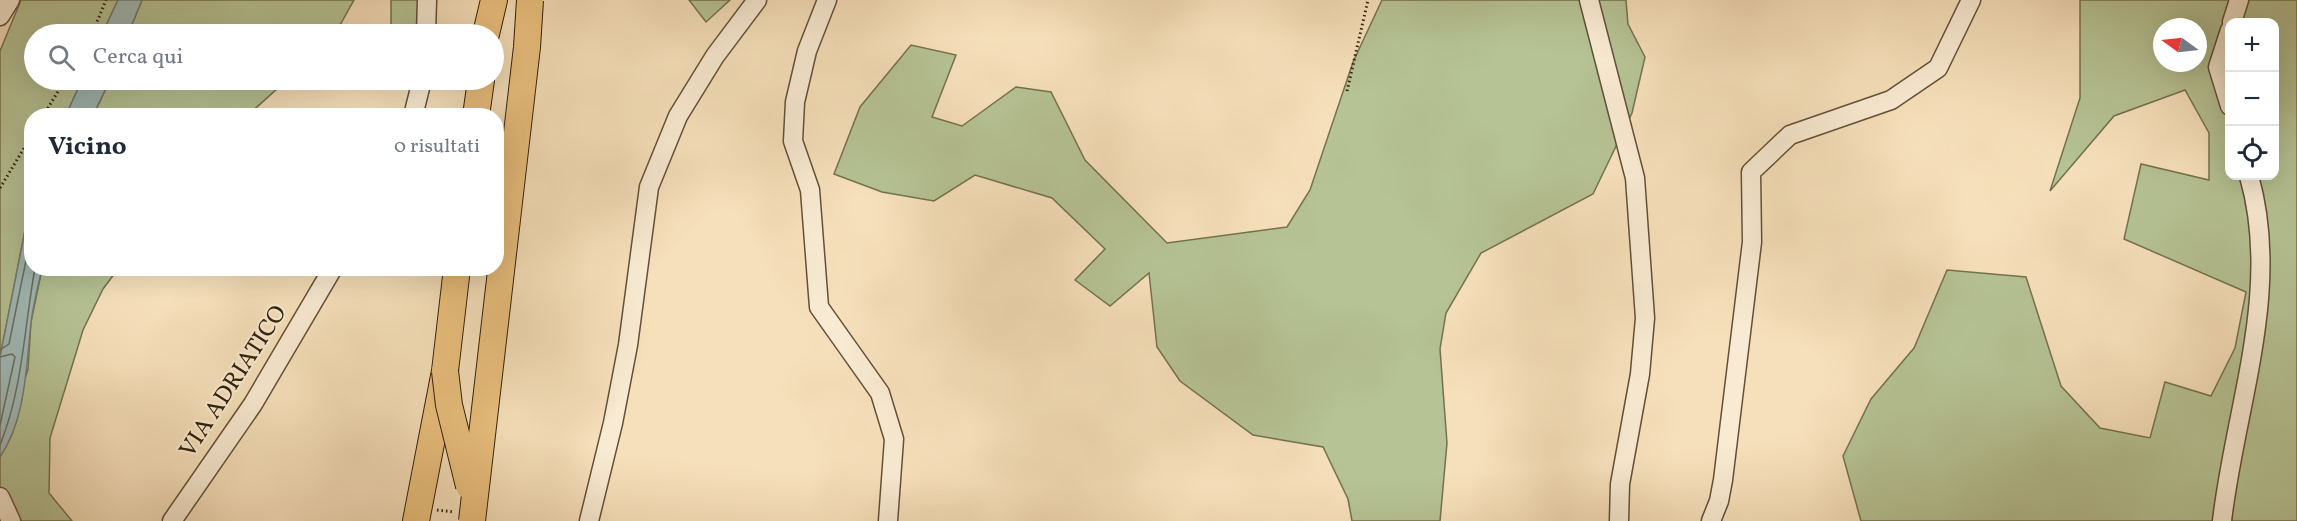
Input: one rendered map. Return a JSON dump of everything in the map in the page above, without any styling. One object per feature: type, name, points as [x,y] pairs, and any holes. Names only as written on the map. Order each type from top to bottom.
[{"type":"highway","points":[[485,0],[486,24]]},
{"type":"highway","points":[[488,24],[494,0]]},
{"type":"highway","points":[[504,245],[527,47],[530,0]]},
{"type":"highway","points":[[477,108],[479,90]]},
{"type":"highway","points":[[416,521],[445,371],[456,276]]},
{"type":"highway","points":[[472,521],[500,276]]},
{"type":"highway","points":[[445,371],[449,405],[478,521]]},
{"type":"street","points":[[0,16],[10,0]]},
{"type":"street","points":[[426,24],[427,0]]},
{"type":"street","points":[[589,521],[613,423],[628,345],[650,187],[678,116],[715,56],[757,0]]},
{"type":"street","points":[[827,0],[807,51],[795,102],[793,141],[810,190],[819,307],[880,393],[894,439],[888,521]]},
{"type":"street","points":[[1589,0],[1635,178],[1645,318],[1640,375],[1617,519]]},
{"type":"street","points":[[1711,521],[1719,501],[1751,254],[1751,172],[1790,135],[1891,100],[1938,68],[1971,0]]},
{"type":"street","points":[[2233,18],[2239,0]]},
{"type":"street","points":[[2225,43],[2218,67],[2225,92]]},
{"type":"street","points":[[415,108],[420,90]]},
{"type":"street","points":[[2222,521],[2260,290],[2260,234],[2250,180]]},
{"type":"street","name":"VIA ADRIATICO","points":[[172,521],[253,404],[328,276]]},
{"type":"street","points":[[0,497],[11,521]]},
{"type":"path","points":[[96,24],[106,0]]},
{"type":"path","points":[[1347,91],[1368,0]]},
{"type":"path","points":[[48,108],[59,90]]},
{"type":"path","points":[[0,188],[24,148]]},
{"type":"green space","points":[[21,0],[118,0],[107,24],[24,24],[24,90],[77,90],[69,108],[24,108],[24,235],[0,357],[0,51]]},
{"type":"green space","points":[[142,0],[354,0],[341,24],[132,24]]},
{"type":"green space","points":[[391,0],[423,0],[424,24],[391,24]]},
{"type":"green space","points":[[689,0],[730,0],[706,22]]},
{"type":"green space","points":[[1382,0],[1626,0],[1628,24],[1645,57],[1632,113],[1593,194],[1481,253],[1446,313],[1440,349],[1447,443],[1440,521],[1352,521],[1348,499],[1323,447],[1253,435],[1180,381],[1157,347],[1149,273],[1110,306],[1075,280],[1105,249],[1052,198],[975,175],[934,201],[882,192],[834,174],[860,107],[911,45],[956,55],[932,117],[962,126],[1016,87],[1051,92],[1085,160],[1167,243],[1287,227],[1310,190],[1353,62]]},
{"type":"green space","points":[[2080,0],[2297,0],[2297,521],[1861,521],[1843,456],[1871,399],[1914,348],[1947,270],[2026,277],[2061,386],[2100,428],[2150,438],[2165,382],[2211,396],[2235,348],[2246,292],[2124,239],[2141,164],[2209,180],[2209,133],[2185,90],[2114,116],[2050,191],[2080,98]]},
{"type":"green space","points":[[105,90],[276,90],[256,108],[97,108]]},
{"type":"green space","points":[[41,276],[113,276],[103,289],[83,330],[50,438],[49,493],[72,521],[0,521],[0,457],[28,369],[31,322]]},
{"type":"water","points":[[118,0],[142,0],[132,24],[107,24]]},
{"type":"water","points":[[77,90],[105,90],[96,108],[69,108]]},
{"type":"water","points":[[24,235],[24,276],[40,276],[32,316],[20,410],[9,442],[0,457],[0,357]]}]
